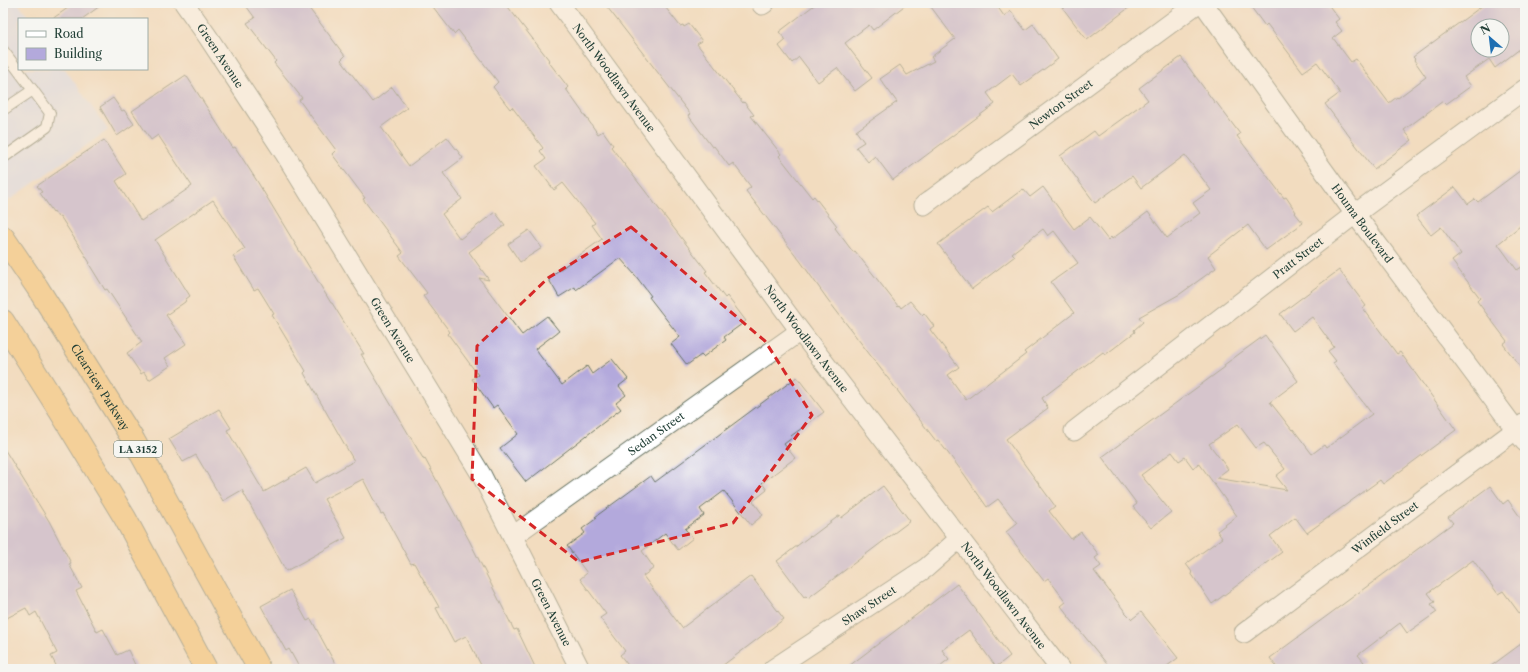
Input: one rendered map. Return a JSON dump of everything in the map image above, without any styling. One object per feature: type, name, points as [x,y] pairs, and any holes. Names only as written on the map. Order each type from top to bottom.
[{"type":"highway","name":"Clearview Parkway","points":[[3,237],[134,442],[258,669]]},
{"type":"highway","points":[[3,322],[60,411],[125,518],[206,669]]},
{"type":"street","name":"Green Avenue","points":[[184,3],[285,154],[482,476],[580,669]]},
{"type":"street","name":"North Woodlawn Avenue","points":[[559,3],[800,332],[1060,669]]},
{"type":"street","name":"Newton Street","points":[[924,205],[1198,3]]},
{"type":"street","name":"Houma Boulevard","points":[[1203,3],[1355,214],[1522,431]]},
{"type":"street","name":"Pratt Street","points":[[1074,431],[1355,214],[1525,89]]},
{"type":"street","name":"Sedan Street","points":[[513,536],[800,332]]},
{"type":"street","name":"Winfield Street","points":[[1244,633],[1522,431]]},
{"type":"street","name":"Shaw Street","points":[[773,669],[926,568],[960,538]]},
{"type":"lane","points":[[3,50],[50,113],[47,127],[3,158]]},
{"type":"lane","points":[[3,110],[33,90]]},
{"type":"highlighted area","points":[[631,227],[765,341],[812,415],[733,523],[579,562],[472,479],[477,346],[548,278]]},
{"type":"shaded area","points":[[3,3],[18,3],[29,18],[18,18],[18,70],[66,70],[108,130],[4,204]]},
{"type":"building","points":[[75,3],[104,3],[83,18],[53,18]]},
{"type":"building","points":[[244,3],[305,3],[345,56],[341,60],[373,102],[392,87],[407,108],[381,127],[409,166],[447,137],[463,158],[443,173],[462,199],[442,214],[460,239],[495,212],[505,225],[469,252],[489,280],[479,278],[522,335],[547,316],[559,331],[535,349],[562,385],[587,366],[592,374],[612,359],[628,379],[619,386],[626,395],[616,403],[621,409],[526,482],[500,448],[518,434],[497,405],[493,408],[472,379],[478,375],[448,334],[450,332],[423,296],[427,293],[399,256],[403,253],[332,154],[336,150],[299,100],[302,98],[274,63],[276,61],[247,23],[255,18]]},
{"type":"building","points":[[430,3],[505,3],[549,60],[548,61],[568,87],[566,89],[598,134],[603,131],[613,145],[611,147],[707,271],[705,272],[725,298],[727,296],[746,321],[724,337],[726,340],[703,357],[701,355],[687,365],[671,344],[680,337],[649,297],[651,296],[620,258],[576,290],[575,287],[559,297],[548,278],[602,239],[592,225],[595,223],[563,183],[554,190],[536,166],[546,159],[540,151],[543,148],[512,107],[510,109],[493,87],[498,82],[458,30],[454,34]]},
{"type":"building","points":[[604,3],[662,3],[680,26],[683,25],[684,27],[689,24],[702,41],[697,44],[754,115],[751,116],[781,154],[779,156],[812,198],[814,196],[837,226],[835,228],[853,252],[855,251],[898,306],[899,305],[901,308],[910,301],[922,315],[924,313],[934,326],[930,329],[931,331],[959,367],[948,375],[966,400],[1026,354],[1024,352],[1074,313],[1051,282],[1078,263],[1054,231],[1048,236],[1043,229],[1012,253],[1015,256],[972,289],[938,244],[988,207],[992,212],[1023,189],[1030,197],[1043,187],[1074,229],[1090,217],[1108,240],[1111,237],[1112,239],[1148,212],[1167,238],[1200,213],[1193,203],[1211,190],[1185,155],[1141,188],[1132,176],[1095,203],[1060,156],[1094,131],[1098,136],[1148,100],[1139,88],[1181,57],[1240,134],[1237,136],[1284,198],[1286,197],[1296,212],[1295,213],[1303,223],[1266,250],[1248,225],[1208,256],[1216,268],[1180,294],[1139,317],[1143,322],[1134,330],[1135,332],[1105,355],[1103,352],[1042,398],[1048,408],[1006,439],[1055,506],[1049,511],[1071,539],[1081,532],[1099,555],[1095,558],[1101,566],[1094,571],[1126,613],[1132,619],[1141,612],[1178,658],[1163,669],[1111,669],[1061,606],[1066,602],[1048,578],[1044,581],[1006,532],[1017,523],[998,499],[987,507],[964,474],[938,440],[936,441],[746,191],[751,187],[733,163],[729,166],[714,146],[712,147],[688,115],[690,114]]},
{"type":"building","points":[[817,3],[908,3],[873,30],[869,25],[845,43],[872,78],[855,91],[837,68],[818,82],[799,57],[792,63],[779,46],[786,40],[779,32]]},
{"type":"building","points":[[928,3],[995,3],[1004,16],[1011,11],[1025,30],[1033,24],[1058,59],[1021,86],[1012,74],[987,93],[995,104],[893,180],[875,156],[868,162],[856,147],[864,142],[856,131],[897,102],[880,79],[900,65],[907,75],[934,61],[931,57],[955,39]]},
{"type":"building","points":[[1059,3],[1135,3],[1087,40]]},
{"type":"building","points":[[1248,3],[1327,3],[1339,19],[1335,22],[1342,31],[1333,38],[1351,62],[1356,59],[1389,103],[1426,77],[1413,57],[1486,3],[1525,3],[1525,45],[1510,56],[1510,18],[1470,18],[1470,58],[1508,58],[1495,68],[1489,59],[1464,77],[1471,86],[1446,104],[1443,101],[1404,130],[1412,140],[1374,169],[1325,104],[1340,93],[1317,62],[1303,72],[1267,24],[1265,26]]},
{"type":"building","points":[[186,75],[233,148],[235,147],[257,181],[331,303],[364,354],[361,354],[424,460],[425,459],[469,540],[514,630],[517,629],[536,669],[483,669],[466,636],[454,642],[436,608],[439,607],[414,563],[411,564],[383,513],[381,514],[363,479],[324,499],[346,538],[286,571],[242,490],[223,501],[196,455],[183,462],[169,439],[219,409],[231,428],[227,430],[264,492],[306,468],[315,483],[354,461],[304,373],[306,371],[272,315],[274,314],[258,288],[254,290],[233,256],[245,249],[213,200],[155,240],[190,296],[185,302],[166,315],[186,344],[165,358],[170,366],[149,380],[144,372],[141,374],[127,353],[142,342],[107,289],[105,290],[89,264],[90,263],[60,216],[58,217],[54,211],[53,212],[40,193],[42,192],[37,186],[104,140],[126,174],[116,181],[141,221],[192,186],[158,135],[151,140],[132,111]]},
{"type":"building","points":[[113,98],[134,124],[117,136],[100,107]]},
{"type":"building","points":[[1525,167],[1525,222],[1498,244],[1517,270],[1525,265],[1525,373],[1503,344],[1507,341],[1477,301],[1480,298],[1452,261],[1461,254],[1441,227],[1431,235],[1416,216],[1455,187],[1468,204],[1475,199],[1478,202]]},
{"type":"building","points":[[529,230],[542,248],[520,262],[508,244]]},
{"type":"building","points":[[1339,270],[1366,306],[1363,308],[1397,354],[1400,352],[1456,430],[1383,484],[1380,480],[1307,533],[1295,517],[1270,536],[1282,552],[1212,604],[1186,564],[1222,538],[1217,531],[1237,516],[1199,463],[1193,468],[1185,457],[1179,461],[1172,452],[1141,475],[1171,512],[1151,528],[1133,507],[1137,504],[1102,457],[1225,367],[1224,365],[1265,335],[1298,381],[1270,402],[1312,454],[1324,445],[1326,448],[1372,414],[1333,363],[1336,361],[1328,351],[1334,347],[1312,317],[1293,331],[1280,314]],"holes":[[[1238,424],[1256,448],[1264,443],[1285,469],[1276,476],[1287,490],[1216,478],[1228,469],[1209,444]]]},
{"type":"building","points":[[797,377],[824,412],[791,436],[792,438],[784,444],[795,458],[762,483],[767,490],[753,501],[763,515],[751,525],[724,491],[700,509],[704,515],[685,529],[693,538],[678,550],[665,533],[642,551],[654,568],[643,576],[682,628],[751,576],[784,619],[718,669],[631,669],[620,655],[625,651],[600,618],[606,614],[580,579],[587,573],[567,546],[585,533],[582,529],[597,518],[595,517],[651,476],[655,482]]},
{"type":"building","points":[[3,447],[49,521],[71,563],[69,564],[82,588],[76,591],[97,632],[103,629],[117,655],[128,650],[137,669],[58,669],[51,656],[57,653],[36,612],[30,616],[26,608],[3,620]]},
{"type":"building","points":[[883,486],[910,521],[808,598],[806,596],[804,597],[777,561],[840,515],[841,518]]},
{"type":"building","points":[[1490,486],[1503,504],[1508,500],[1525,524],[1525,621],[1503,591],[1498,594],[1473,560],[1428,593],[1435,602],[1431,604],[1437,612],[1407,633],[1400,623],[1358,655],[1364,662],[1354,669],[1278,669],[1270,658],[1453,523],[1448,517]]},
{"type":"building","points":[[957,584],[1010,656],[996,667],[969,630],[942,650],[949,659],[936,669],[845,669]]},
{"type":"building","points":[[290,590],[307,621],[311,619],[338,669],[300,669],[289,649],[286,651],[261,606]]},
{"type":"building","points":[[1525,641],[1525,669],[1487,669]]}]
